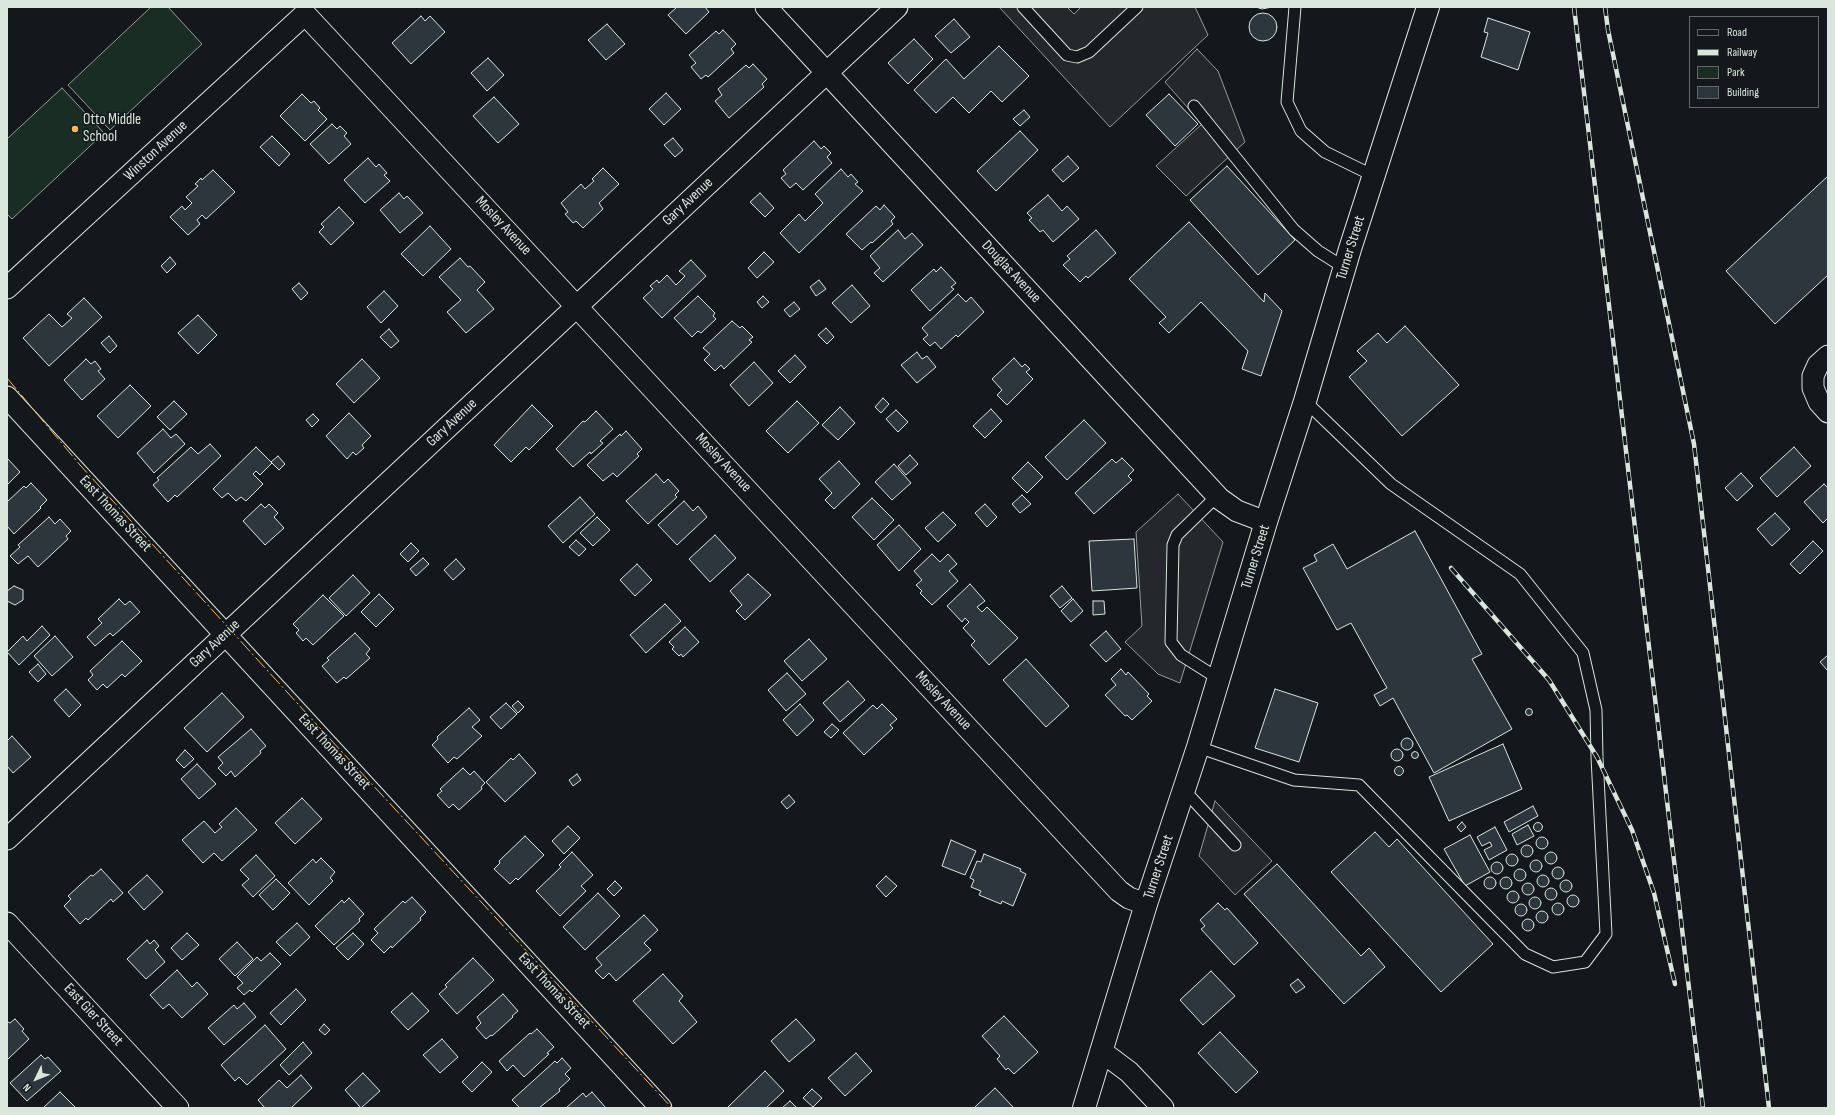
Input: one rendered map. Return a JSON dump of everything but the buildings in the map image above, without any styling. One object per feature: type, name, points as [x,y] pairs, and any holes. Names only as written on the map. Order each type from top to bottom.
[{"type":"street","name":"Douglas Avenue","points":[[766,7],[1217,496],[1237,511],[1266,522]]},
{"type":"street","name":"Gary Avenue","points":[[7,839],[897,7]]},
{"type":"street","name":"Turner Street","points":[[1084,1108],[1146,904],[1198,747],[1266,522],[1428,7]]},
{"type":"street","name":"Winston Avenue","points":[[7,288],[302,10]]},
{"type":"street","name":"Mosley Avenue","points":[[302,10],[1119,891],[1129,898],[1146,904]]},
{"type":"street","points":[[1823,360],[1813,376],[1813,388],[1819,402],[1828,412]]},
{"type":"street","name":"East Thomas Street","points":[[7,397],[661,1108]]},
{"type":"street","name":"East Gier Street","points":[[7,923],[178,1108]]},
{"type":"street","points":[[1101,1051],[1129,1072],[1163,1108]]},
{"type":"lane","points":[[1023,7],[1067,55],[1077,57],[1089,52],[1137,7]]},
{"type":"lane","points":[[1295,7],[1287,102],[1301,131],[1325,152],[1374,176]]},
{"type":"lane","points":[[1194,106],[1294,230],[1318,251],[1345,268]]},
{"type":"lane","points":[[1198,747],[1294,780],[1359,785],[1525,954],[1553,967],[1585,962],[1606,934],[1596,710],[1583,653],[1520,574],[1391,484],[1305,401]]},
{"type":"lane","points":[[1217,496],[1177,534],[1173,545],[1171,642],[1181,655],[1219,679]]},
{"type":"lane","points":[[1184,790],[1235,845]]},
{"type":"green space","points":[[151,7],[168,7],[202,44],[110,130],[68,85]]},
{"type":"green space","points":[[62,88],[104,133],[12,219],[7,214],[7,139]]},
{"type":"shaded area","points":[[999,7],[1067,7],[1074,14],[1081,7],[1195,7],[1208,35],[1110,127]]},
{"type":"shaded area","points":[[1197,49],[1218,71],[1245,142],[1186,196],[1156,166],[1202,124],[1165,82]]},
{"type":"shaded area","points":[[1178,494],[1223,542],[1180,683],[1158,674],[1125,642],[1142,626],[1136,532]]},
{"type":"shaded area","points":[[1215,801],[1272,861],[1235,895],[1199,856]]},
{"type":"railway","points":[[1574,7],[1703,1108]]},
{"type":"railway","points":[[1605,7],[1608,30],[1694,444],[1769,1108]]},
{"type":"railway","points":[[1451,568],[1549,680],[1597,757],[1632,830],[1654,893],[1675,984]]},
{"type":"power","points":[[7,378],[80,465],[318,726],[672,1108]]},
{"type":"place","name":"Otto Middle School","points":[[75,129]]}]
